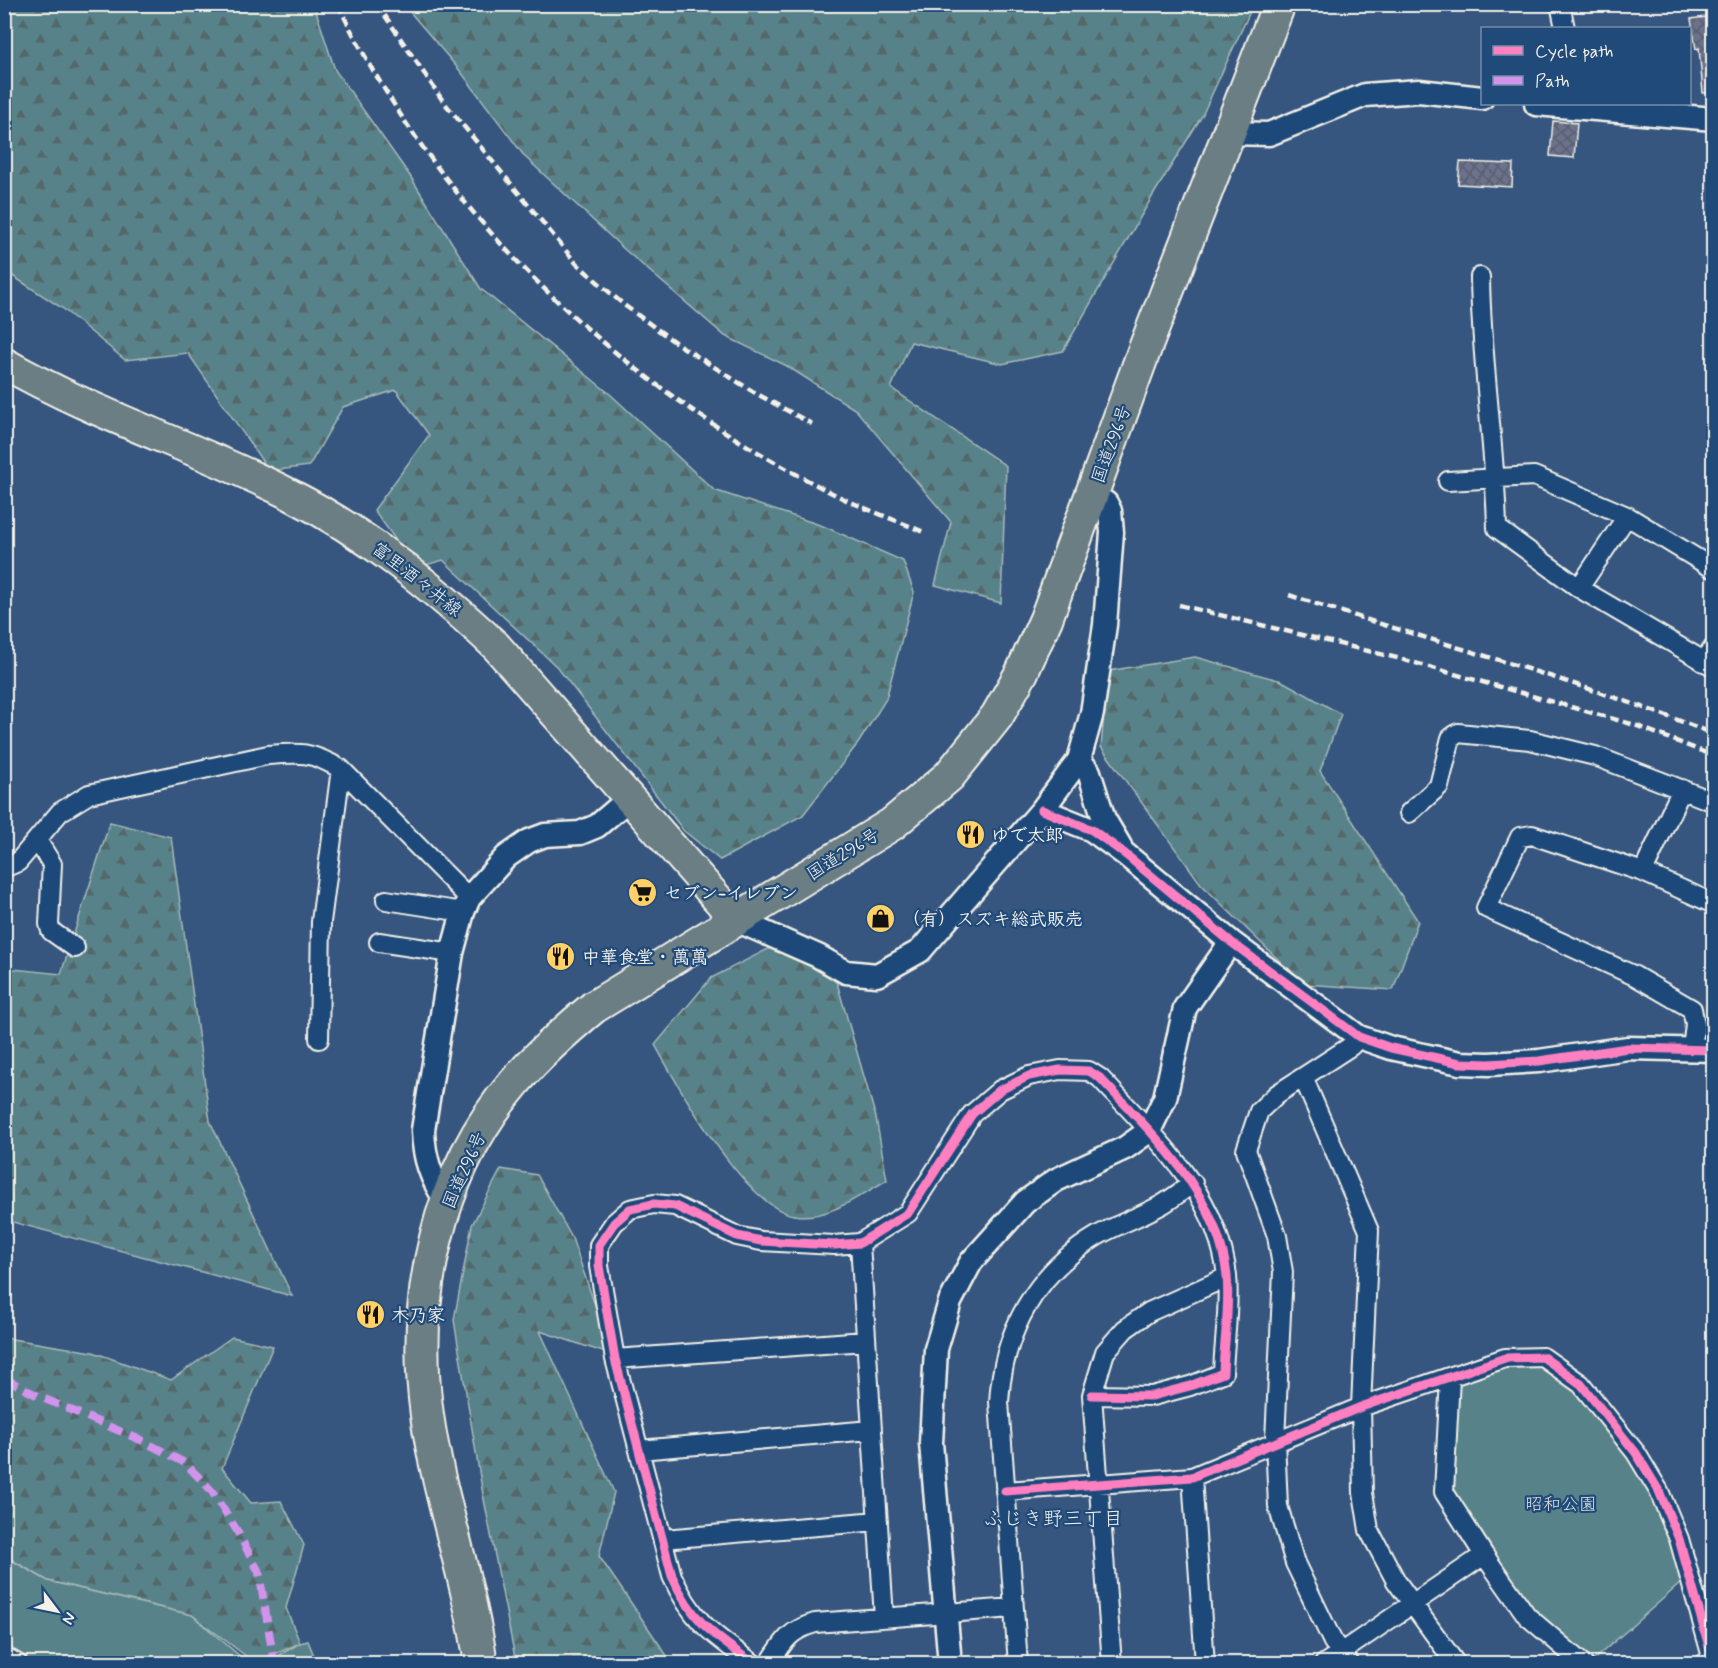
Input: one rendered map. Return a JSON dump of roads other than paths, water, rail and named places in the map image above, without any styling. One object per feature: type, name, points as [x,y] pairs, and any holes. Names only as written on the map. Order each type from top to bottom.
[{"type":"highway","name":"国道296号","points":[[481,1664],[427,1415],[421,1348],[423,1305],[432,1252],[447,1203],[465,1158],[486,1120],[514,1083],[553,1041],[594,1007],[892,824],[949,777],[975,747],[997,716],[1022,672],[1046,619],[1144,351],[1279,4]]},
{"type":"main road","name":"富里酒々井線","points":[[4,363],[74,400],[290,494],[354,530],[446,599],[496,646],[631,797],[736,920]]},
{"type":"street","points":[[1560,4],[1565,27]]},
{"type":"street","points":[[1229,133],[1269,134],[1365,95],[1419,91],[1481,98]]},
{"type":"street","points":[[1558,105],[1713,119]]},
{"type":"street","points":[[1480,277],[1481,327],[1496,476],[1497,528],[1579,588],[1710,659]]},
{"type":"street","points":[[1448,481],[1496,476],[1534,476],[1627,516],[1713,569]]},
{"type":"street","points":[[736,920],[818,956],[846,972],[877,975],[920,951],[1042,810],[1079,760],[1085,745],[1095,691],[1105,625],[1112,532],[1110,511],[1106,503],[1093,495]]},
{"type":"street","points":[[1579,588],[1627,516]]},
{"type":"street","points":[[1409,813],[1439,786],[1450,738],[1458,733],[1530,740],[1595,756],[1713,802]]},
{"type":"street","points":[[4,868],[18,862],[60,812],[89,794],[176,774],[293,753],[317,755],[341,769],[466,905]]},
{"type":"street","points":[[1079,760],[1089,772],[1104,819],[1125,854]]},
{"type":"street","points":[[319,1039],[321,922],[341,769]]},
{"type":"street","points":[[1643,872],[1682,789]]},
{"type":"street","points":[[447,1203],[433,1182],[424,1153],[423,1130],[452,953],[466,905],[506,857],[529,841],[545,835],[580,833],[597,826],[631,797]]},
{"type":"street","points":[[1042,810],[1078,823],[1125,854],[1231,942],[1359,1037],[1391,1048],[1460,1063],[1539,1061],[1628,1048],[1703,1050],[1692,1009],[1635,976],[1486,908],[1520,837],[1532,836],[1643,872],[1713,904]]},
{"type":"street","points":[[37,840],[52,864],[49,924],[51,931],[75,948]]},
{"type":"street","points":[[386,900],[466,905]]},
{"type":"street","points":[[379,942],[452,953]]},
{"type":"street","points":[[950,1664],[931,1443],[936,1348],[950,1302],[971,1262],[1025,1202],[1056,1180],[1125,1148],[1149,1131],[1165,1098],[1185,1008],[1231,942]]},
{"type":"street","points":[[1345,1658],[1333,1642],[1295,1563],[1278,1506],[1275,1440],[1282,1272],[1277,1236],[1246,1150],[1259,1112],[1276,1094],[1351,1046],[1359,1037]]},
{"type":"street","points":[[754,1664],[703,1627],[684,1602],[672,1576],[615,1359],[599,1266],[600,1245],[614,1222],[630,1209],[654,1204],[675,1206],[736,1236],[761,1241],[834,1245],[860,1243],[908,1213],[972,1114],[1000,1090],[1029,1076],[1060,1070],[1089,1071],[1100,1078],[1193,1183],[1216,1225],[1227,1277],[1223,1373],[1190,1386],[1152,1396],[1092,1395]]},
{"type":"street","points":[[1303,1077],[1369,1231],[1361,1407],[1363,1493],[1369,1530],[1412,1605],[1456,1664]]},
{"type":"street","points":[[1018,1664],[999,1402],[1001,1369],[1011,1336],[1047,1278],[1071,1253],[1098,1235],[1164,1204],[1193,1183]]},
{"type":"street","points":[[860,1243],[884,1618]]},
{"type":"street","points":[[1112,1664],[1092,1395],[1105,1352],[1125,1329],[1149,1312],[1227,1277]]},
{"type":"street","points":[[615,1359],[865,1341]]},
{"type":"street","points":[[1005,1491],[1192,1477],[1275,1440],[1361,1407],[1505,1358],[1543,1357],[1581,1384],[1636,1454],[1659,1491],[1679,1539],[1712,1657],[1704,1664]]},
{"type":"street","points":[[1450,1378],[1444,1492],[1484,1555],[1527,1616],[1583,1664]]},
{"type":"street","points":[[639,1450],[871,1430]]},
{"type":"street","points":[[1192,1477],[1205,1664]]},
{"type":"street","points":[[663,1539],[878,1521]]},
{"type":"street","points":[[1324,1664],[1345,1658],[1412,1605],[1484,1555]]},
{"type":"street","points":[[769,1664],[787,1636],[797,1628],[815,1623],[1013,1608]]},
{"type":"street","points":[[4,1656],[18,1664]]},
{"type":"railway","points":[[338,4],[380,83],[430,157],[485,226],[546,290],[611,349],[682,403],[756,451],[834,494],[926,533]]},
{"type":"railway","points":[[377,4],[443,101],[576,263],[624,305],[676,343],[757,394],[812,424]]},
{"type":"railway","points":[[1289,595],[1556,678],[1714,734]]},
{"type":"railway","points":[[1179,605],[1401,659],[1635,725],[1714,756]]},
{"type":"place","name":"ゆで太郎","points":[[970,835]]},
{"type":"place","name":"セブン-イレブン","points":[[643,893]]},
{"type":"place","name":"（有）スズキ総武販売","points":[[881,919]]},
{"type":"place","name":"中華食堂・萬萬","points":[[561,957]]},
{"type":"place","name":"木乃家","points":[[370,1315]]},
{"type":"district","name":"ふじき野三丁目","points":[[1053,1518]]},
{"type":"park label","name":"昭和公園","points":[[1561,1504]]}]
